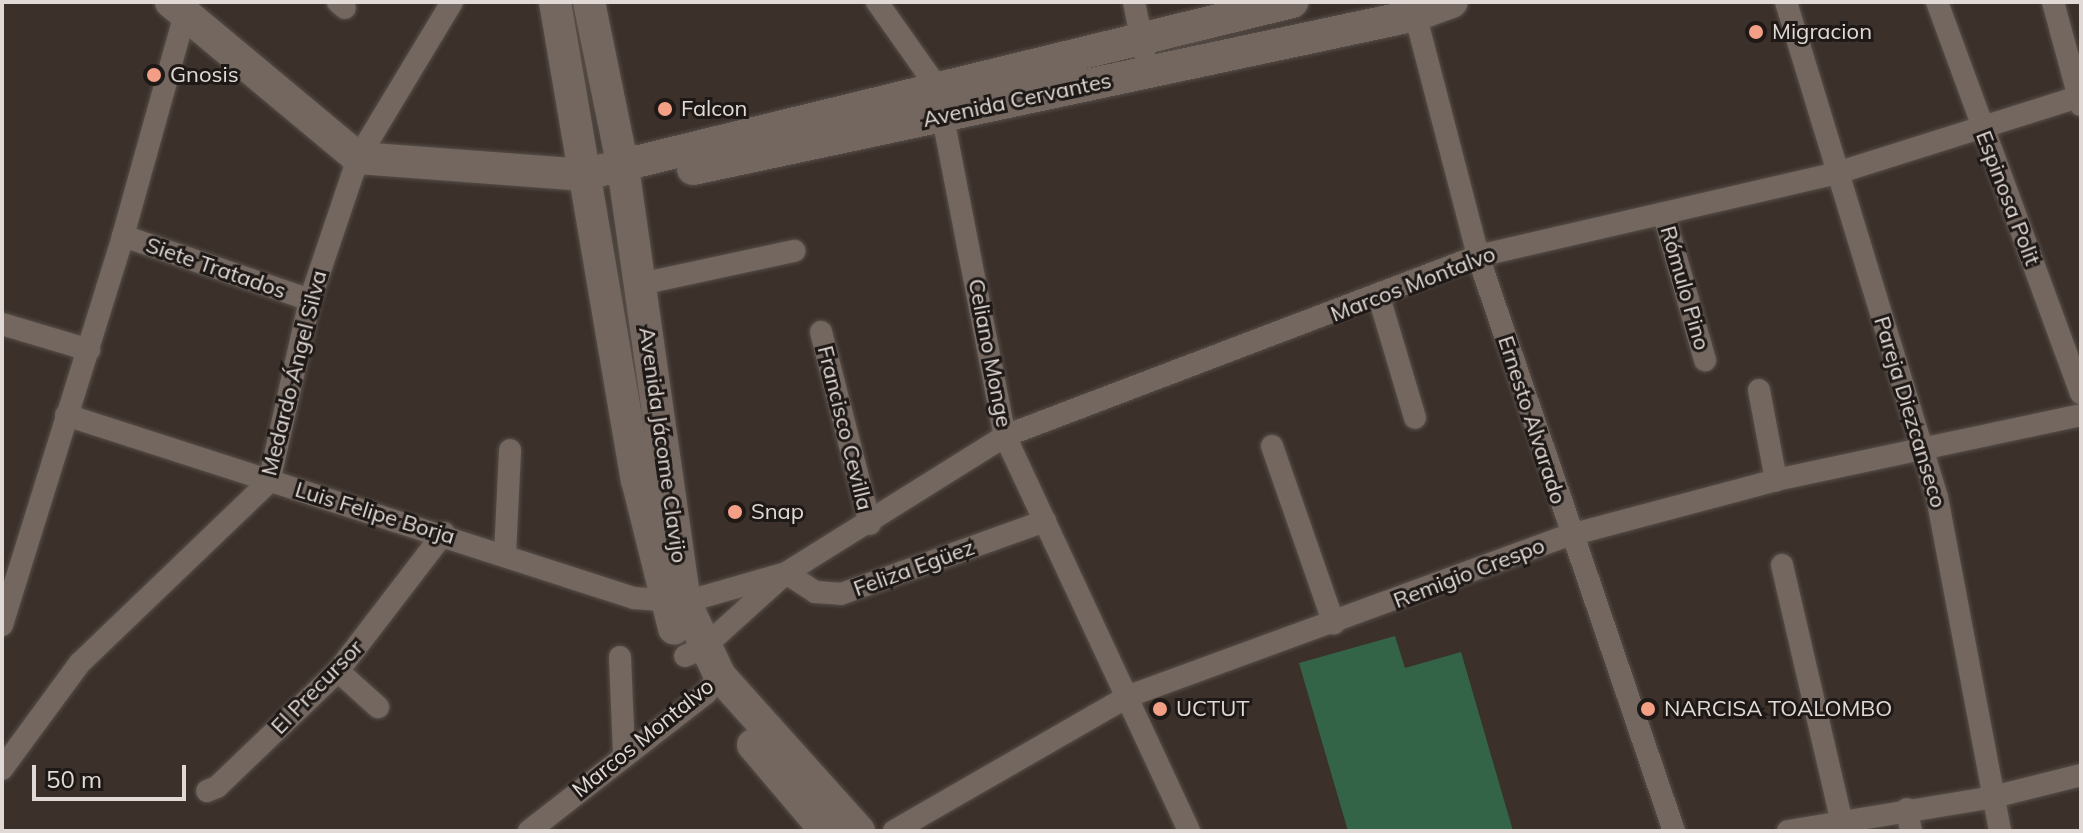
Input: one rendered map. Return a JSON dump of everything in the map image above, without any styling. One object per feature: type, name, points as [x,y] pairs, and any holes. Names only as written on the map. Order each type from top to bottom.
[{"type":"street","name":"Medardo Ángel Silva","points":[[2,769],[80,663],[269,482],[310,300],[358,158],[452,2]]},
{"type":"street","name":"Avenida Jácome Clavijo","points":[[555,2],[582,175],[675,603],[694,652],[713,685],[826,831]]},
{"type":"street","name":"Avenida Jácome Clavijo","points":[[589,2],[625,175],[641,284],[675,603]]},
{"type":"street","name":"Celiano Monge","points":[[877,2],[941,102],[1005,436],[1129,696],[1189,831]]},
{"type":"street","points":[[1134,2],[1139,40],[1151,71]]},
{"type":"street","name":"Avenida Cervantes","points":[[358,158],[582,175],[605,187],[625,175],[941,102],[1139,40],[1292,2]]},
{"type":"street","name":"Avenida Cervantes","points":[[941,102],[1151,71],[1414,8],[1452,2]]},
{"type":"street","name":"Pareja Diezcanseco","points":[[1786,2],[1924,450],[1960,606],[2000,831]]},
{"type":"street","name":"Espinosa Polit","points":[[1937,2],[2081,393]]},
{"type":"street","points":[[2053,2],[2080,99]]},
{"type":"street","points":[[2,625],[123,236],[178,8],[358,158]]},
{"type":"street","name":"Ernesto Alvarado","points":[[1414,8],[1478,256],[1570,535],[1592,587],[1674,831]]},
{"type":"street","name":"Marcos Montalvo","points":[[694,652],[786,573],[870,524],[1005,436],[1379,297],[1478,256],[1837,173],[2080,99]]},
{"type":"street","name":"Rómulo Pino","points":[[1664,215],[1705,360]]},
{"type":"street","name":"Siete Tratados","points":[[123,236],[310,300]]},
{"type":"street","points":[[641,284],[794,251]]},
{"type":"street","points":[[1379,297],[1415,418]]},
{"type":"street","points":[[2,324],[89,350]]},
{"type":"street","name":"Francisco Cevilla","points":[[821,332],[870,524]]},
{"type":"street","points":[[1759,390],[1776,480]]},
{"type":"street","name":"Luis Felipe Borja","points":[[66,415],[269,482],[675,603]]},
{"type":"street","name":"Remigio Crespo","points":[[894,831],[1129,696],[1334,624],[1570,535],[1776,480],[2081,415]]},
{"type":"street","points":[[1272,446],[1334,624]]},
{"type":"street","points":[[505,554],[510,450]]},
{"type":"street","name":"Feliza Egüez","points":[[786,573],[815,592],[841,594],[1045,521]]},
{"type":"street","name":"El Precursor","points":[[207,791],[217,787],[338,671],[444,533]]},
{"type":"street","points":[[1782,565],[1841,818]]},
{"type":"street","name":"Marcos Montalvo","points":[[675,603],[786,573]]},
{"type":"street","points":[[620,657],[624,753]]},
{"type":"street","points":[[338,671],[378,707]]},
{"type":"street","name":"Avenida Jácome Clavijo","points":[[713,685],[859,831]]},
{"type":"street","name":"Marcos Montalvo","points":[[529,831],[713,685]]},
{"type":"street","points":[[1788,831],[1841,818],[1909,820],[2081,775]]},
{"type":"green space","points":[[1395,636],[1405,668],[1461,652],[1513,831],[1348,831],[1299,663]]},
{"type":"place","name":"Migracion","points":[[1756,32]]},
{"type":"place","name":"Gnosis","points":[[154,75]]},
{"type":"place","name":"Falcon","points":[[665,109]]},
{"type":"place","name":"Snap","points":[[735,512]]},
{"type":"place","name":"UCTUT","points":[[1160,709]]},
{"type":"place","name":"NARCISA TOALOMBO","points":[[1648,709]]}]
